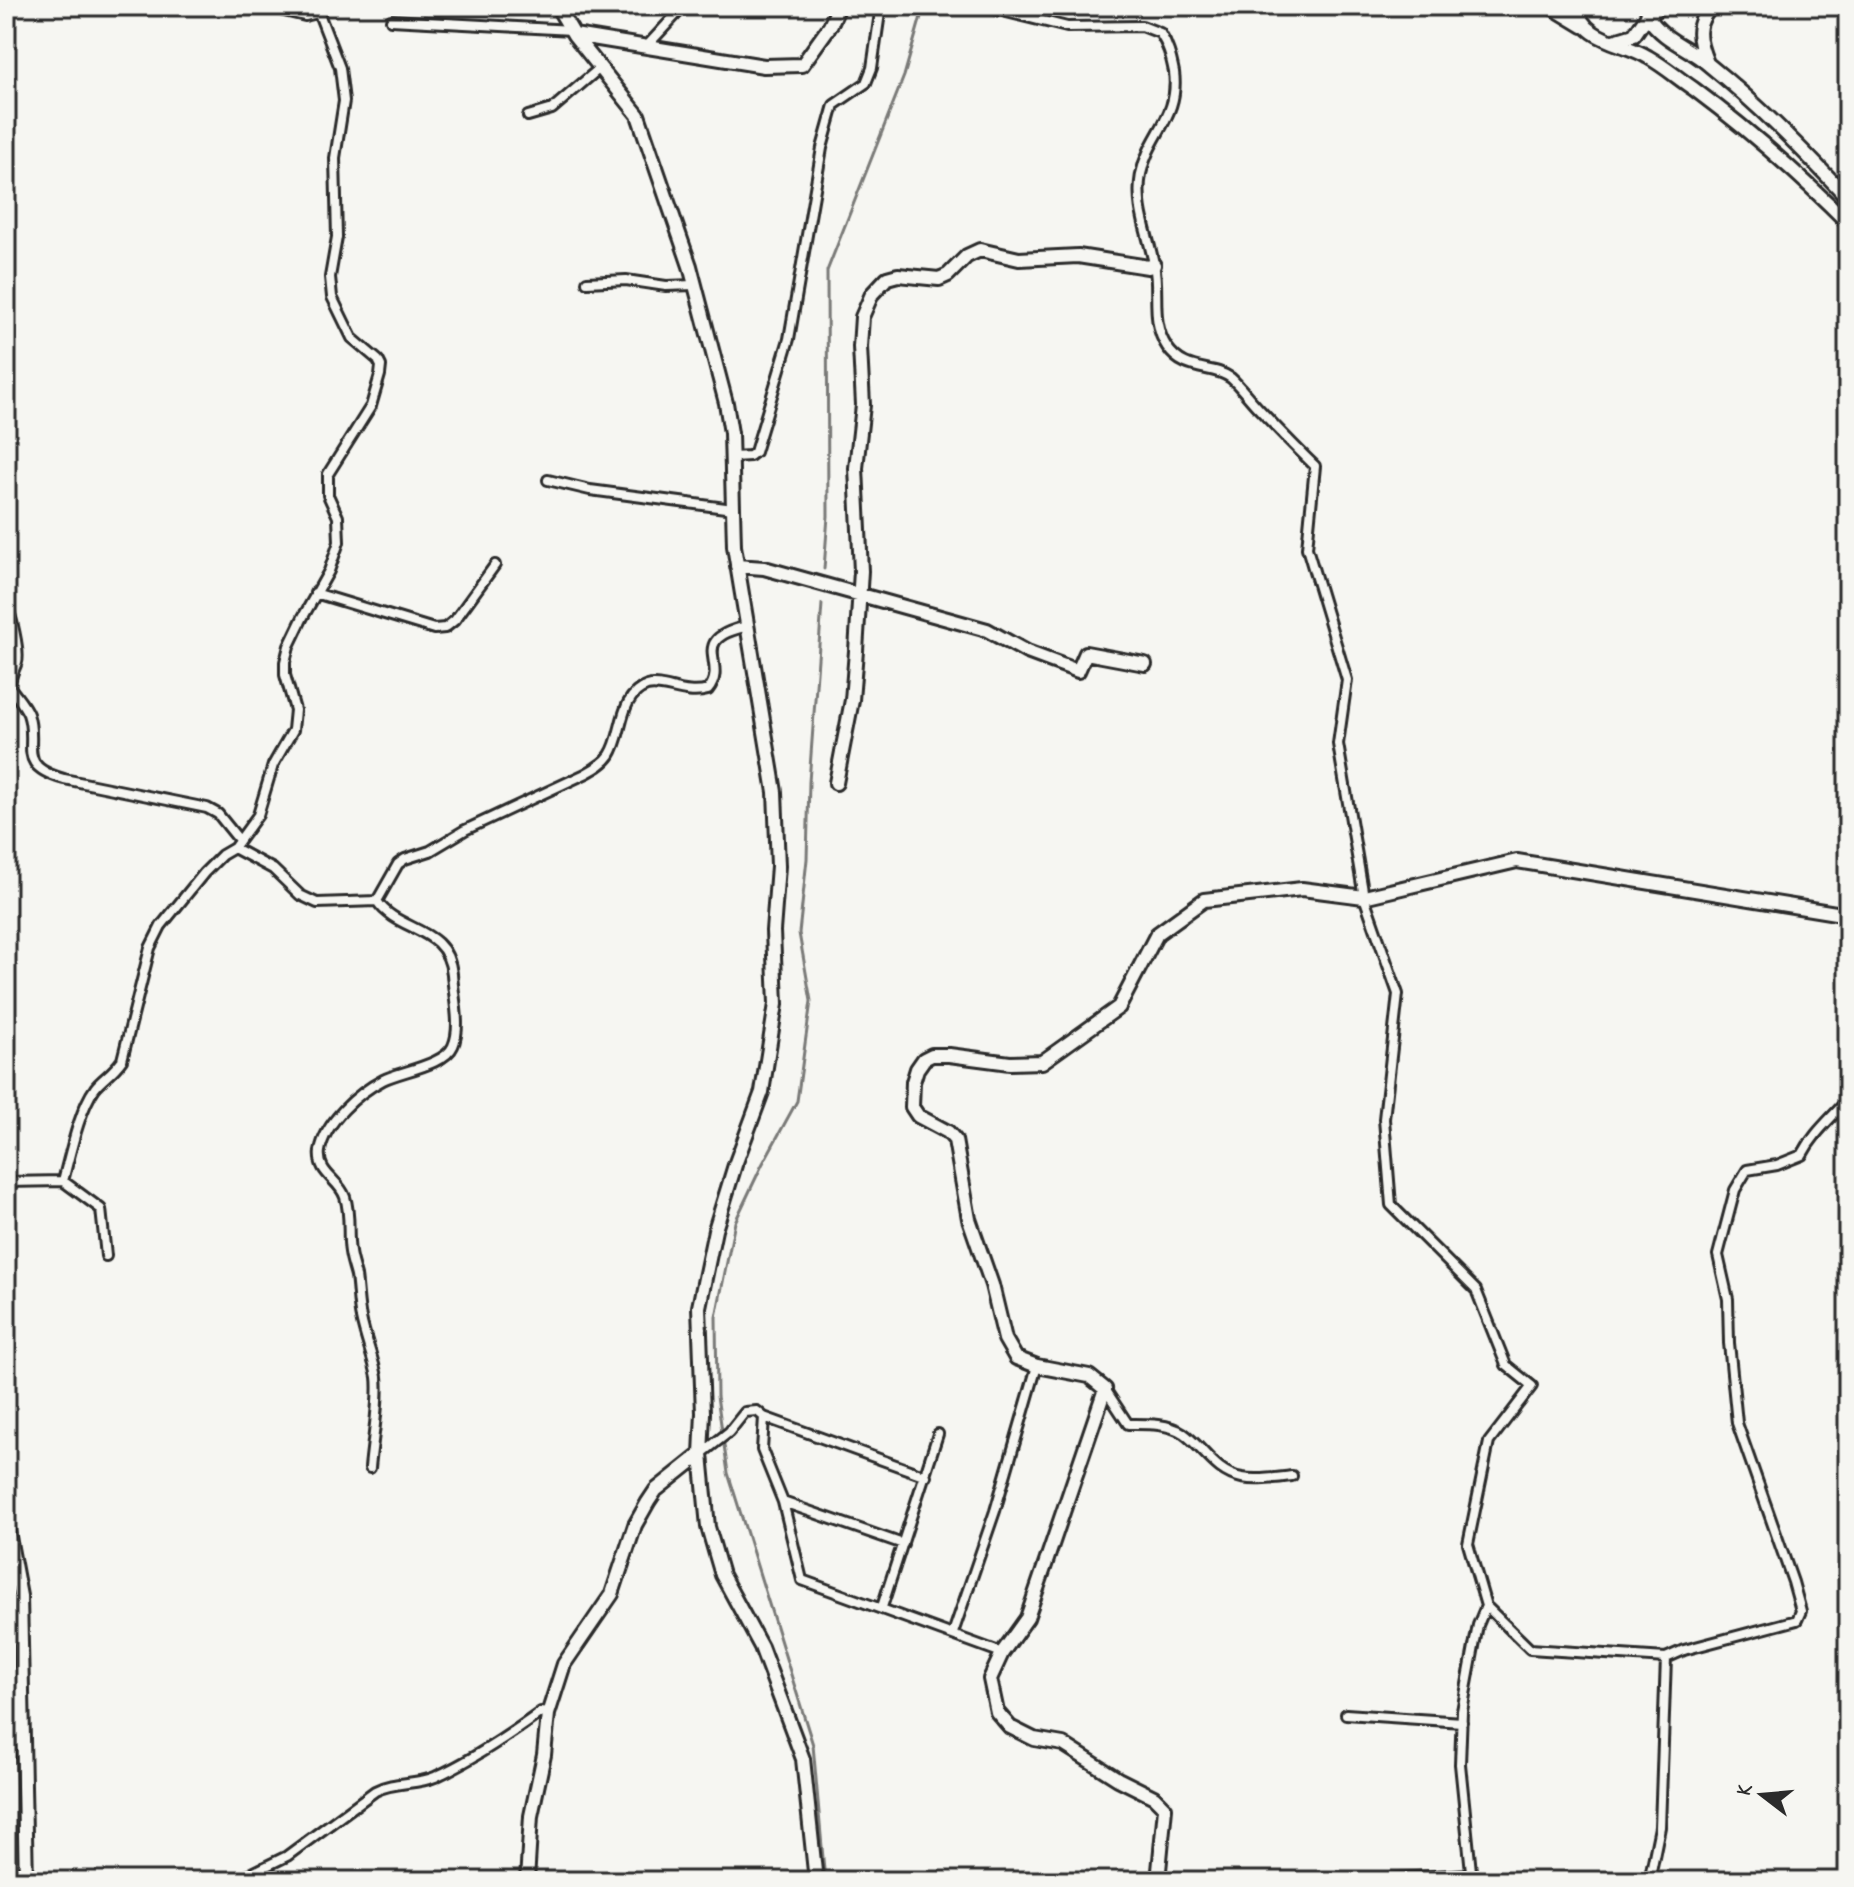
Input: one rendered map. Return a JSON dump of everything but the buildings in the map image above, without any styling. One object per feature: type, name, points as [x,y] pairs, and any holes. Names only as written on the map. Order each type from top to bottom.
[{"type":"street","points":[[63,1181],[95,1087],[112,1074],[122,1060],[132,1012],[155,937],[204,873],[236,844],[258,815],[273,765],[293,730],[295,710],[285,675],[285,662],[289,646],[329,571],[339,542],[338,517],[328,495],[328,474],[371,406],[381,366],[374,354],[352,338],[332,297],[330,277],[337,237],[335,158],[344,101],[340,68],[316,10],[305,16],[263,6]]},
{"type":"street","points":[[557,6],[573,32],[638,115],[694,285],[726,403],[733,457],[737,566],[775,792],[778,866],[773,931],[776,1004],[762,1092],[715,1230],[699,1307],[703,1413],[701,1454],[708,1527],[722,1575],[761,1647],[803,1759],[816,1881]]},
{"type":"street","points":[[646,47],[684,6]]},
{"type":"street","points":[[391,20],[573,32],[764,66],[802,65],[830,26],[839,6]]},
{"type":"street","points":[[733,457],[750,456],[755,452],[789,339],[822,148],[834,105],[866,83],[881,6]]},
{"type":"street","points":[[982,6],[1067,27],[1142,26],[1160,33],[1171,54],[1175,94],[1172,107],[1144,162],[1139,192],[1142,222],[1154,265],[1157,324],[1167,348],[1175,357],[1196,369],[1229,377],[1315,466],[1307,548],[1347,680],[1338,744],[1364,897],[1398,994],[1384,1119],[1391,1205],[1476,1290],[1506,1365],[1532,1386],[1489,1442],[1468,1544],[1486,1606],[1530,1649],[1666,1658],[1684,1650],[1797,1620],[1801,1611],[1737,1423],[1728,1299],[1718,1255],[1735,1190],[1747,1170],[1777,1165],[1802,1155],[1811,1137],[1848,1099]]},
{"type":"street","points":[[1550,6],[1601,37],[1648,57],[1743,125],[1795,170],[1848,223]]},
{"type":"street","points":[[1577,6],[1586,27]]},
{"type":"street","points":[[1614,41],[1634,35],[1648,11],[1662,6]]},
{"type":"street","points":[[1707,63],[1699,44],[1699,25],[1702,16],[1713,6]]},
{"type":"street","points":[[1648,11],[1661,35],[1707,63],[1794,141],[1848,198]]},
{"type":"street","points":[[528,116],[552,109],[601,67]]},
{"type":"street","points":[[836,783],[852,700],[861,571],[856,468],[863,405],[860,347],[862,317],[872,294],[879,285],[898,275],[939,279],[948,275],[967,256],[980,250],[1019,259],[1078,256],[1148,267],[1154,265]]},
{"type":"street","points":[[587,282],[626,280],[666,286],[694,285]]},
{"type":"street","points":[[548,480],[590,490],[733,509]]},
{"type":"street","points":[[315,593],[434,629],[445,628],[455,620],[495,565]]},
{"type":"street","points":[[737,566],[764,568],[987,630],[1027,652],[1078,671],[1086,653],[1145,664]]},
{"type":"street","points":[[6,604],[12,615],[18,653],[10,687],[28,716],[29,747],[39,768],[64,779],[207,808],[218,814],[236,844],[273,869],[308,901],[377,901],[395,917],[426,933],[445,950],[451,963],[456,1029],[448,1055],[384,1080],[359,1096],[326,1134],[320,1150],[322,1169],[345,1196],[360,1316],[377,1380],[370,1468]]},
{"type":"street","points":[[377,901],[398,864],[405,859],[430,851],[465,830],[603,763],[614,746],[626,706],[643,687],[653,685],[696,694],[708,690],[714,679],[711,650],[714,643],[729,630],[748,626]]},
{"type":"street","points":[[1292,1476],[1240,1478],[1213,1463],[1180,1432],[1158,1425],[1128,1424],[1105,1389],[1089,1376],[1037,1366],[1016,1358],[1005,1339],[992,1285],[969,1219],[955,1140],[948,1132],[918,1116],[912,1107],[913,1082],[924,1059],[932,1055],[949,1055],[1010,1063],[1042,1062],[1119,1007],[1157,934],[1204,900],[1302,889],[1364,897],[1517,861],[1848,915]]},
{"type":"street","points":[[1848,1053],[1848,1087]]},
{"type":"street","points":[[6,1182],[63,1181],[101,1209],[106,1256]]},
{"type":"street","points":[[953,1633],[995,1511],[1037,1366]]},
{"type":"street","points":[[1105,1389],[1027,1618],[1002,1653],[990,1679],[997,1712],[1010,1727],[1034,1739],[1063,1744],[1118,1779],[1154,1797],[1165,1808],[1158,1881]]},
{"type":"street","points":[[527,1881],[531,1816],[544,1755],[548,1714],[556,1685],[571,1650],[603,1611],[612,1594],[635,1525],[656,1490],[729,1432],[745,1412],[757,1411],[764,1417],[926,1476]]},
{"type":"street","points":[[764,1417],[762,1450],[783,1502],[802,1580],[1002,1653]]},
{"type":"street","points":[[882,1607],[938,1434]]},
{"type":"street","points":[[783,1502],[903,1544]]},
{"type":"street","points":[[6,1521],[20,1596],[26,1881]]},
{"type":"street","points":[[1361,1880],[1472,1878],[1460,1764],[1462,1722],[1478,1625],[1486,1606]]},
{"type":"street","points":[[1649,1881],[1660,1827],[1666,1658]]},
{"type":"street","points":[[236,1881],[287,1856],[375,1791],[385,1786],[433,1778],[507,1738],[541,1712],[548,1714]]},
{"type":"street","points":[[1346,1714],[1462,1722]]},
{"type":"waterway","points":[[824,569],[828,516],[827,271],[904,76],[924,6]]},
{"type":"waterway","points":[[822,604],[809,782],[807,859],[799,933],[811,1001],[797,1101],[735,1222],[716,1317],[717,1396],[728,1473],[813,1745],[825,1881]]}]
